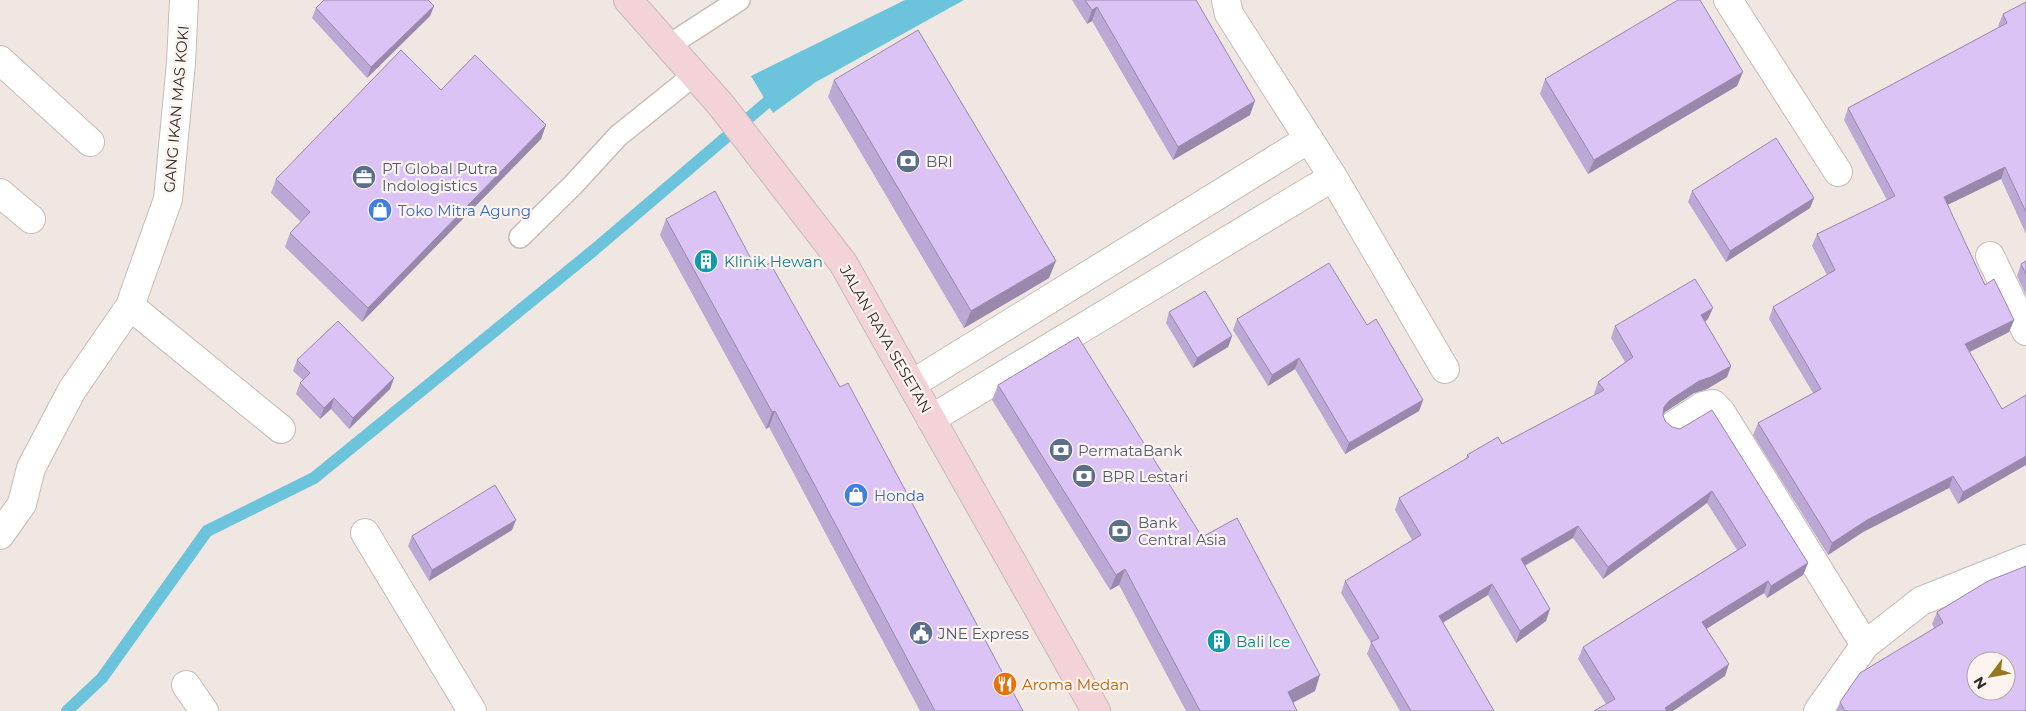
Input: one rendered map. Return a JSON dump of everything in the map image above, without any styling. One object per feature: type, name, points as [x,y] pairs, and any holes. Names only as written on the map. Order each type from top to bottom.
[{"type":"main road","name":"JALAN RAYA SESETAN","points":[[628,0],[721,105],[843,262],[1096,711]]},
{"type":"street","name":"GANG IKAN MAS KOKI","points":[[0,536],[22,504],[31,468],[72,390],[130,306],[168,199],[181,63],[184,0]]},
{"type":"street","points":[[1226,0],[1229,14],[1333,177],[1445,369]]},
{"type":"street","points":[[1728,0],[1838,172]]},
{"type":"street","points":[[0,60],[90,142]]},
{"type":"street","points":[[912,384],[1308,140]]},
{"type":"street","points":[[931,419],[1333,177]]},
{"type":"street","points":[[0,192],[31,219]]},
{"type":"street","points":[[1990,256],[2026,331]]},
{"type":"street","points":[[130,306],[281,430]]},
{"type":"street","points":[[1674,425],[1703,406],[1714,404],[1721,412],[1865,645]]},
{"type":"street","points":[[364,533],[472,711]]},
{"type":"street","points":[[1818,711],[1865,645],[1921,601],[2026,559]]},
{"type":"street","points":[[186,685],[204,711]]},
{"type":"lane","points":[[668,46],[739,0]]},
{"type":"lane","points":[[520,237],[573,185],[618,136],[694,75]]},
{"type":"water","points":[[905,0],[964,0],[816,82],[773,113],[751,76]]},
{"type":"building","points":[[324,0],[428,0],[434,6],[371,67],[316,8]]},
{"type":"building","points":[[1085,0],[1196,0],[1255,101],[1178,147],[1097,7],[1092,10]]},
{"type":"building","points":[[1678,0],[1700,0],[1743,72],[1594,160],[1545,79]]},
{"type":"building","points":[[2026,2],[2026,212],[2005,167],[1944,197],[1985,285],[1994,279],[2014,320],[1965,344],[2002,409],[2026,395],[2026,456],[1963,492],[1953,476],[1867,520],[1832,543],[1758,423],[1821,389],[1773,307],[1835,270],[1817,234],[1895,196],[1848,108],[2007,23],[2003,14]]},
{"type":"building","points":[[918,30],[1056,261],[971,311],[834,80]]},
{"type":"building","name":"Toko Mitra Agung","points":[[401,50],[441,90],[475,55],[546,125],[368,308],[290,233],[310,212],[276,179]]},
{"type":"building","points":[[1776,138],[1814,198],[1730,251],[1692,191]]},
{"type":"building","points":[[715,191],[757,270],[770,263],[840,387],[848,383],[1023,711],[935,711],[775,411],[772,412],[666,219]]},
{"type":"building","points":[[2026,261],[2026,274],[2021,264]]},
{"type":"building","points":[[1329,263],[1367,325],[1376,319],[1423,400],[1349,443],[1299,358],[1272,375],[1237,319]]},
{"type":"building","points":[[1695,279],[1713,308],[1701,315],[1731,366],[1699,381],[1670,400],[1664,407],[1663,415],[1665,421],[1672,427],[1680,429],[1712,410],[1808,563],[1771,586],[1768,581],[1702,622],[1729,664],[1665,708],[1667,711],[1594,711],[1615,699],[1583,647],[1746,545],[1712,491],[1608,567],[1578,526],[1521,559],[1550,609],[1520,631],[1492,584],[1439,616],[1494,711],[1411,711],[1371,642],[1379,638],[1345,581],[1421,535],[1399,498],[1469,457],[1467,455],[1498,437],[1502,444],[1604,390],[1598,382],[1633,357],[1615,326]]},
{"type":"building","points":[[1205,291],[1232,336],[1197,358],[1169,312]]},
{"type":"building","points":[[338,321],[394,378],[353,418],[334,398],[324,408],[300,383],[310,373],[297,360]]},
{"type":"building","points":[[1078,337],[1202,537],[1237,518],[1320,675],[1288,692],[1297,711],[1200,711],[1125,569],[1116,575],[998,385]]},
{"type":"building","points":[[495,485],[516,520],[432,570],[412,536]]},
{"type":"building","points":[[2026,566],[2026,711],[1845,711],[1840,702],[1860,673],[1943,623],[1937,612],[1988,581]]},
{"type":"waterway","points":[[67,711],[102,678],[207,531],[314,478],[594,250],[779,92]]},
{"type":"place","name":"BRI","points":[[908,161]]},
{"type":"place","name":"PT Global Putra Indologistics","points":[[364,177]]},
{"type":"place","name":"Toko Mitra Agung","points":[[380,210]]},
{"type":"place","name":"Klinik Hewan","points":[[706,261]]},
{"type":"place","name":"PermataBank","points":[[1061,450]]},
{"type":"place","name":"BPR Lestari","points":[[1084,476]]},
{"type":"place","name":"Honda","points":[[856,495]]},
{"type":"place","name":"Bank Central Asia","points":[[1120,531]]},
{"type":"place","name":"JNE Express","points":[[921,633]]},
{"type":"place","name":"Bali Ice","points":[[1219,641]]},
{"type":"place","name":"Aroma Medan","points":[[1005,684]]}]
